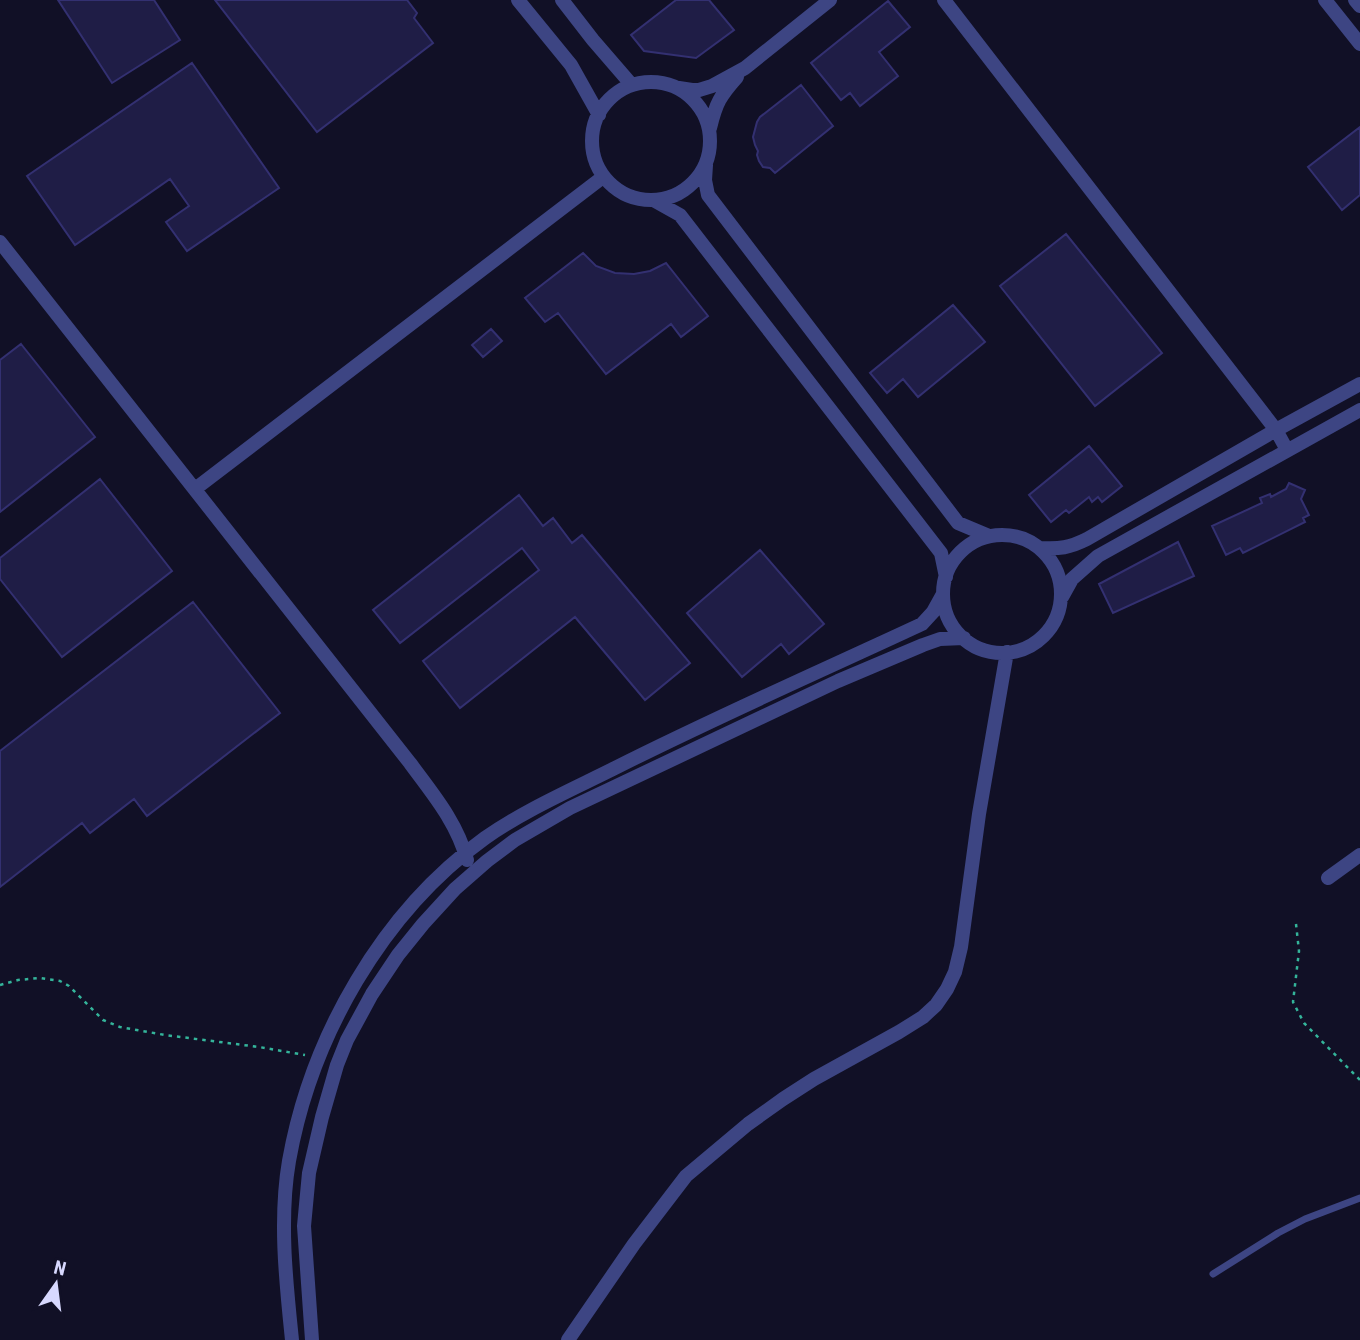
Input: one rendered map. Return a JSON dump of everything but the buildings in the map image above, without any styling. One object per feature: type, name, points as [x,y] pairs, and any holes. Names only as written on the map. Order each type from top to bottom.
[{"type":"street","points":[[518,0],[571,65],[598,114]]},
{"type":"street","points":[[562,0],[631,84]]},
{"type":"street","points":[[706,165],[699,178],[686,190],[668,199],[637,199],[614,188],[603,177],[595,162],[591,138],[598,114],[618,92],[631,84],[659,82],[692,90],[712,86],[745,68],[830,0]]},
{"type":"street","points":[[944,0],[1276,430],[1287,450]]},
{"type":"street","points":[[1325,0],[1360,44]]},
{"type":"street","points":[[1355,0],[1360,6]]},
{"type":"street","points":[[745,68],[715,106],[710,128],[711,147],[706,165],[705,180],[709,195],[958,523],[989,536]]},
{"type":"street","points":[[676,87],[692,98],[710,128]]},
{"type":"street","points":[[195,489],[603,177]]},
{"type":"street","points":[[655,201],[680,215],[705,247],[941,552],[946,577]]},
{"type":"street","points":[[0,242],[438,801],[457,832],[471,875]]},
{"type":"street","points":[[1040,548],[1061,549],[1079,543],[1360,384]]},
{"type":"street","points":[[1061,598],[1072,579],[1098,556],[1360,410]]},
{"type":"street","points":[[292,1340],[286,1282],[284,1218],[289,1163],[301,1109],[318,1059],[346,998],[370,957],[398,922],[447,869],[486,837],[528,811],[665,743],[922,624],[933,612],[943,594],[953,561],[975,542],[989,536],[1007,535],[1025,539],[1040,548],[1050,559],[1061,584],[1058,614],[1050,629],[1038,641],[1023,649],[1007,652],[977,647],[964,638],[953,625],[943,594]]},
{"type":"street","points":[[312,1340],[304,1227],[309,1173],[337,1065],[346,1040],[398,955],[455,888],[515,840],[570,808],[838,681],[940,639],[964,638]]},
{"type":"street","points":[[568,1340],[661,1206],[691,1171],[783,1099],[923,1017],[947,989],[961,947],[979,814],[1007,652]]},
{"type":"street","points":[[1328,878],[1360,855]]},
{"type":"lane","points":[[1213,1274],[1296,1224],[1360,1198]]},
{"type":"path","points":[[1296,924],[1299,951],[1293,1002],[1304,1023],[1360,1080]]},
{"type":"path","points":[[0,985],[40,978],[60,981],[69,986],[103,1020],[120,1027],[296,1053],[318,1059]]}]
